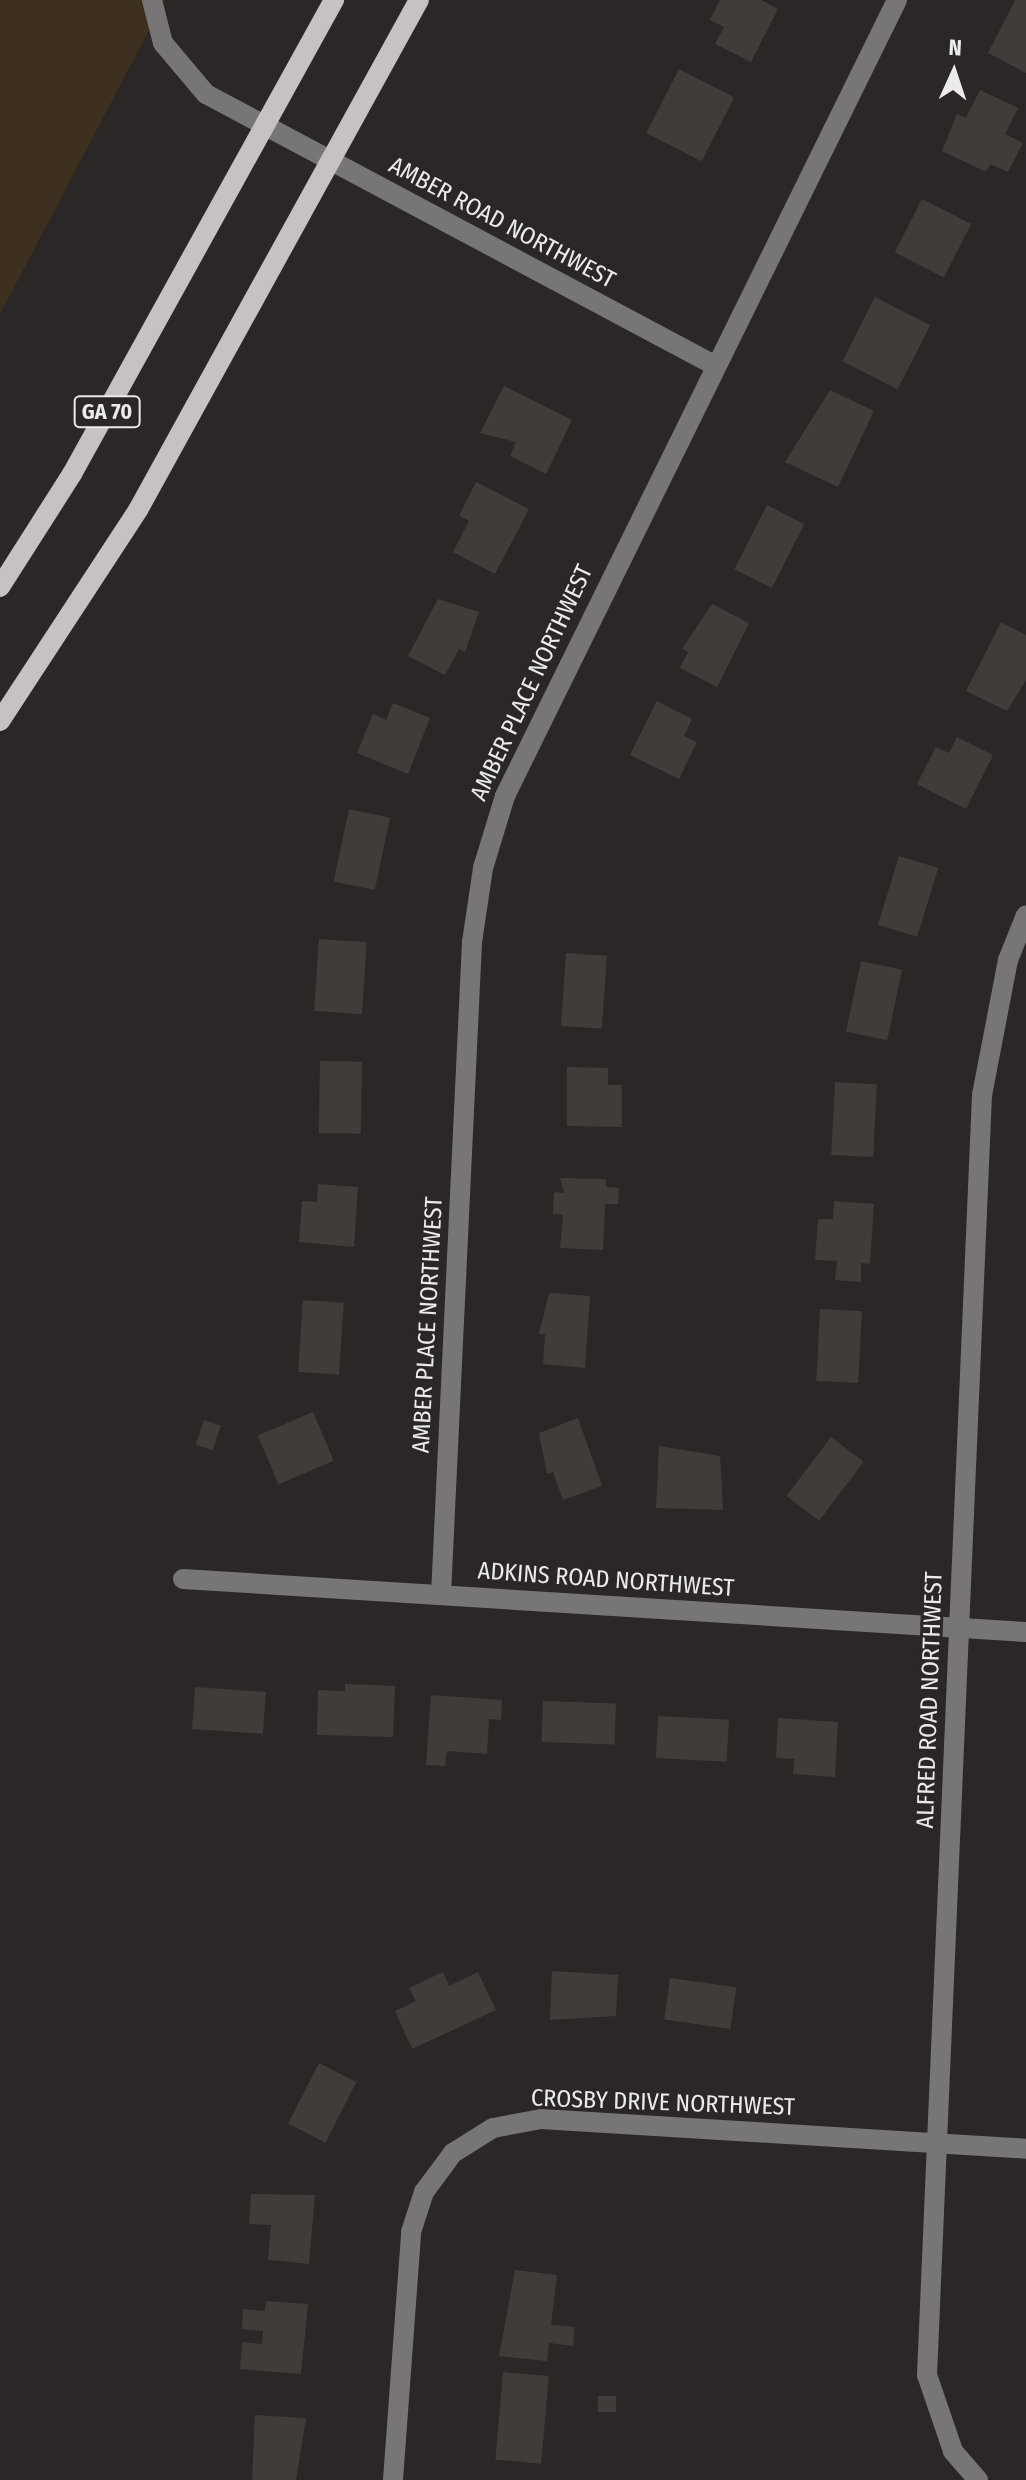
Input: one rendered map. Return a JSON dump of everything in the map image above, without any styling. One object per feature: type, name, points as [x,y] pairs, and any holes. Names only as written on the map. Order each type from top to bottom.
[{"type":"main road","name":"GA 70","points":[[0,587],[267,128],[334,0]]},
{"type":"main road","name":"GA 70","points":[[0,721],[138,510],[333,163],[419,0]]},
{"type":"street","name":"AMBER ROAD NORTHWEST","points":[[152,0],[163,43],[206,94],[712,364]]},
{"type":"street","name":"AMBER PLACE NORTHWEST","points":[[441,1595],[472,942],[483,868],[505,796],[712,364],[897,0]]},
{"type":"street","name":"ALFRED ROAD NORTHWEST","points":[[978,2480],[953,2451],[927,2375],[982,1095],[1008,960],[1026,915]]},
{"type":"street","name":"ADKINS ROAD NORTHWEST","points":[[183,1579],[1026,1632]]},
{"type":"street","name":"CROSBY DRIVE NORTHWEST","points":[[393,2480],[411,2232],[424,2192],[466,2144],[493,2128],[541,2119],[1026,2149]]},
{"type":"shaded area","points":[[0,0],[165,0],[0,314]]},
{"type":"building","points":[[720,0],[761,0],[778,9],[751,62],[715,44],[724,27],[710,20]]},
{"type":"building","points":[[1015,0],[1026,0],[1026,73],[988,53]]},
{"type":"building","points":[[679,69],[734,97],[702,161],[646,133]]},
{"type":"building","points":[[980,90],[1018,108],[1005,134],[1023,143],[1008,172],[990,164],[986,172],[942,151],[957,114],[966,118]]},
{"type":"building","points":[[922,199],[971,224],[944,277],[895,252]]},
{"type":"building","points":[[875,297],[930,325],[898,389],[842,361]]},
{"type":"building","points":[[504,386],[572,420],[546,474],[510,456],[516,442],[480,433]]},
{"type":"building","points":[[830,390],[874,411],[838,487],[785,462]]},
{"type":"building","points":[[476,482],[529,509],[495,574],[453,552],[469,521],[459,516]]},
{"type":"building","points":[[767,505],[804,524],[772,588],[734,569]]},
{"type":"building","points":[[438,599],[479,612],[465,652],[459,649],[445,675],[408,656]]},
{"type":"building","points":[[712,604],[749,623],[717,687],[680,668],[688,652],[682,649]]},
{"type":"building","points":[[1001,622],[1026,635],[1026,680],[1007,711],[966,691]]},
{"type":"building","points":[[657,701],[692,719],[684,736],[697,742],[679,779],[630,755]]},
{"type":"building","points":[[393,703],[430,718],[408,774],[357,753],[373,714],[386,720]]},
{"type":"building","points":[[957,737],[993,755],[966,809],[917,784],[936,747],[949,753]]},
{"type":"building","points":[[349,809],[390,818],[375,890],[334,881]]},
{"type":"building","points":[[899,856],[938,868],[917,937],[878,925]]},
{"type":"building","points":[[319,939],[367,942],[362,1014],[314,1011]]},
{"type":"building","points":[[566,953],[607,956],[602,1029],[561,1026]]},
{"type":"building","points":[[861,961],[902,970],[887,1040],[846,1031]]},
{"type":"building","points":[[320,1061],[362,1062],[361,1134],[319,1133]]},
{"type":"building","points":[[567,1067],[608,1068],[608,1085],[622,1085],[622,1127],[567,1126]]},
{"type":"building","points":[[835,1082],[877,1084],[873,1157],[831,1155]]},
{"type":"building","points":[[560,1178],[606,1179],[606,1187],[619,1188],[618,1204],[605,1204],[603,1250],[560,1248],[563,1215],[553,1214],[554,1192],[564,1193]]},
{"type":"building","points":[[318,1184],[358,1187],[354,1247],[299,1242],[302,1201],[317,1202]]},
{"type":"building","points":[[834,1201],[874,1204],[870,1264],[861,1263],[861,1282],[835,1280],[837,1261],[815,1260],[818,1219],[833,1219]]},
{"type":"building","points":[[549,1293],[590,1296],[585,1368],[543,1364],[545,1334],[539,1334]]},
{"type":"building","points":[[303,1300],[344,1303],[339,1375],[298,1372]]},
{"type":"building","points":[[820,1309],[862,1311],[858,1383],[816,1381]]},
{"type":"building","points":[[313,1412],[334,1461],[278,1484],[258,1435]]},
{"type":"building","points":[[578,1418],[602,1486],[563,1500],[553,1472],[547,1474],[539,1433]]},
{"type":"building","points":[[204,1420],[221,1426],[213,1450],[196,1445]]},
{"type":"building","points":[[831,1437],[864,1462],[819,1521],[786,1496]]},
{"type":"building","points":[[659,1446],[720,1456],[723,1510],[656,1508]]},
{"type":"building","points":[[345,1684],[395,1686],[393,1737],[317,1735],[318,1690],[345,1691]]},
{"type":"building","points":[[195,1687],[266,1692],[263,1734],[192,1729]]},
{"type":"building","points":[[431,1695],[502,1700],[501,1720],[489,1719],[487,1754],[447,1751],[445,1766],[426,1765]]},
{"type":"building","points":[[543,1701],[616,1704],[615,1745],[542,1742]]},
{"type":"building","points":[[658,1716],[729,1720],[727,1762],[656,1758]]},
{"type":"building","points":[[778,1718],[838,1722],[835,1777],[793,1774],[794,1759],[776,1758]]},
{"type":"building","points":[[552,1971],[618,1975],[616,2016],[550,2020]]},
{"type":"building","points":[[443,1972],[449,1986],[478,1972],[496,2010],[412,2049],[395,2011],[416,2001],[409,1988]]},
{"type":"building","points":[[670,1978],[736,1987],[731,2029],[664,2020]]},
{"type":"building","points":[[319,2063],[356,2082],[326,2143],[288,2124]]},
{"type":"building","points":[[251,2194],[315,2195],[309,2264],[268,2260],[271,2225],[249,2224]]},
{"type":"building","points":[[515,2270],[557,2275],[551,2325],[575,2327],[573,2346],[549,2343],[547,2361],[499,2356]]},
{"type":"building","points":[[266,2301],[308,2304],[301,2374],[240,2369],[242,2342],[262,2344],[263,2331],[242,2329],[243,2309],[265,2311]]},
{"type":"building","points":[[503,2372],[549,2376],[541,2464],[495,2460]]},
{"type":"building","points":[[598,2396],[616,2396],[616,2412],[598,2412]]},
{"type":"building","points":[[255,2415],[306,2418],[296,2480],[252,2480]]}]
